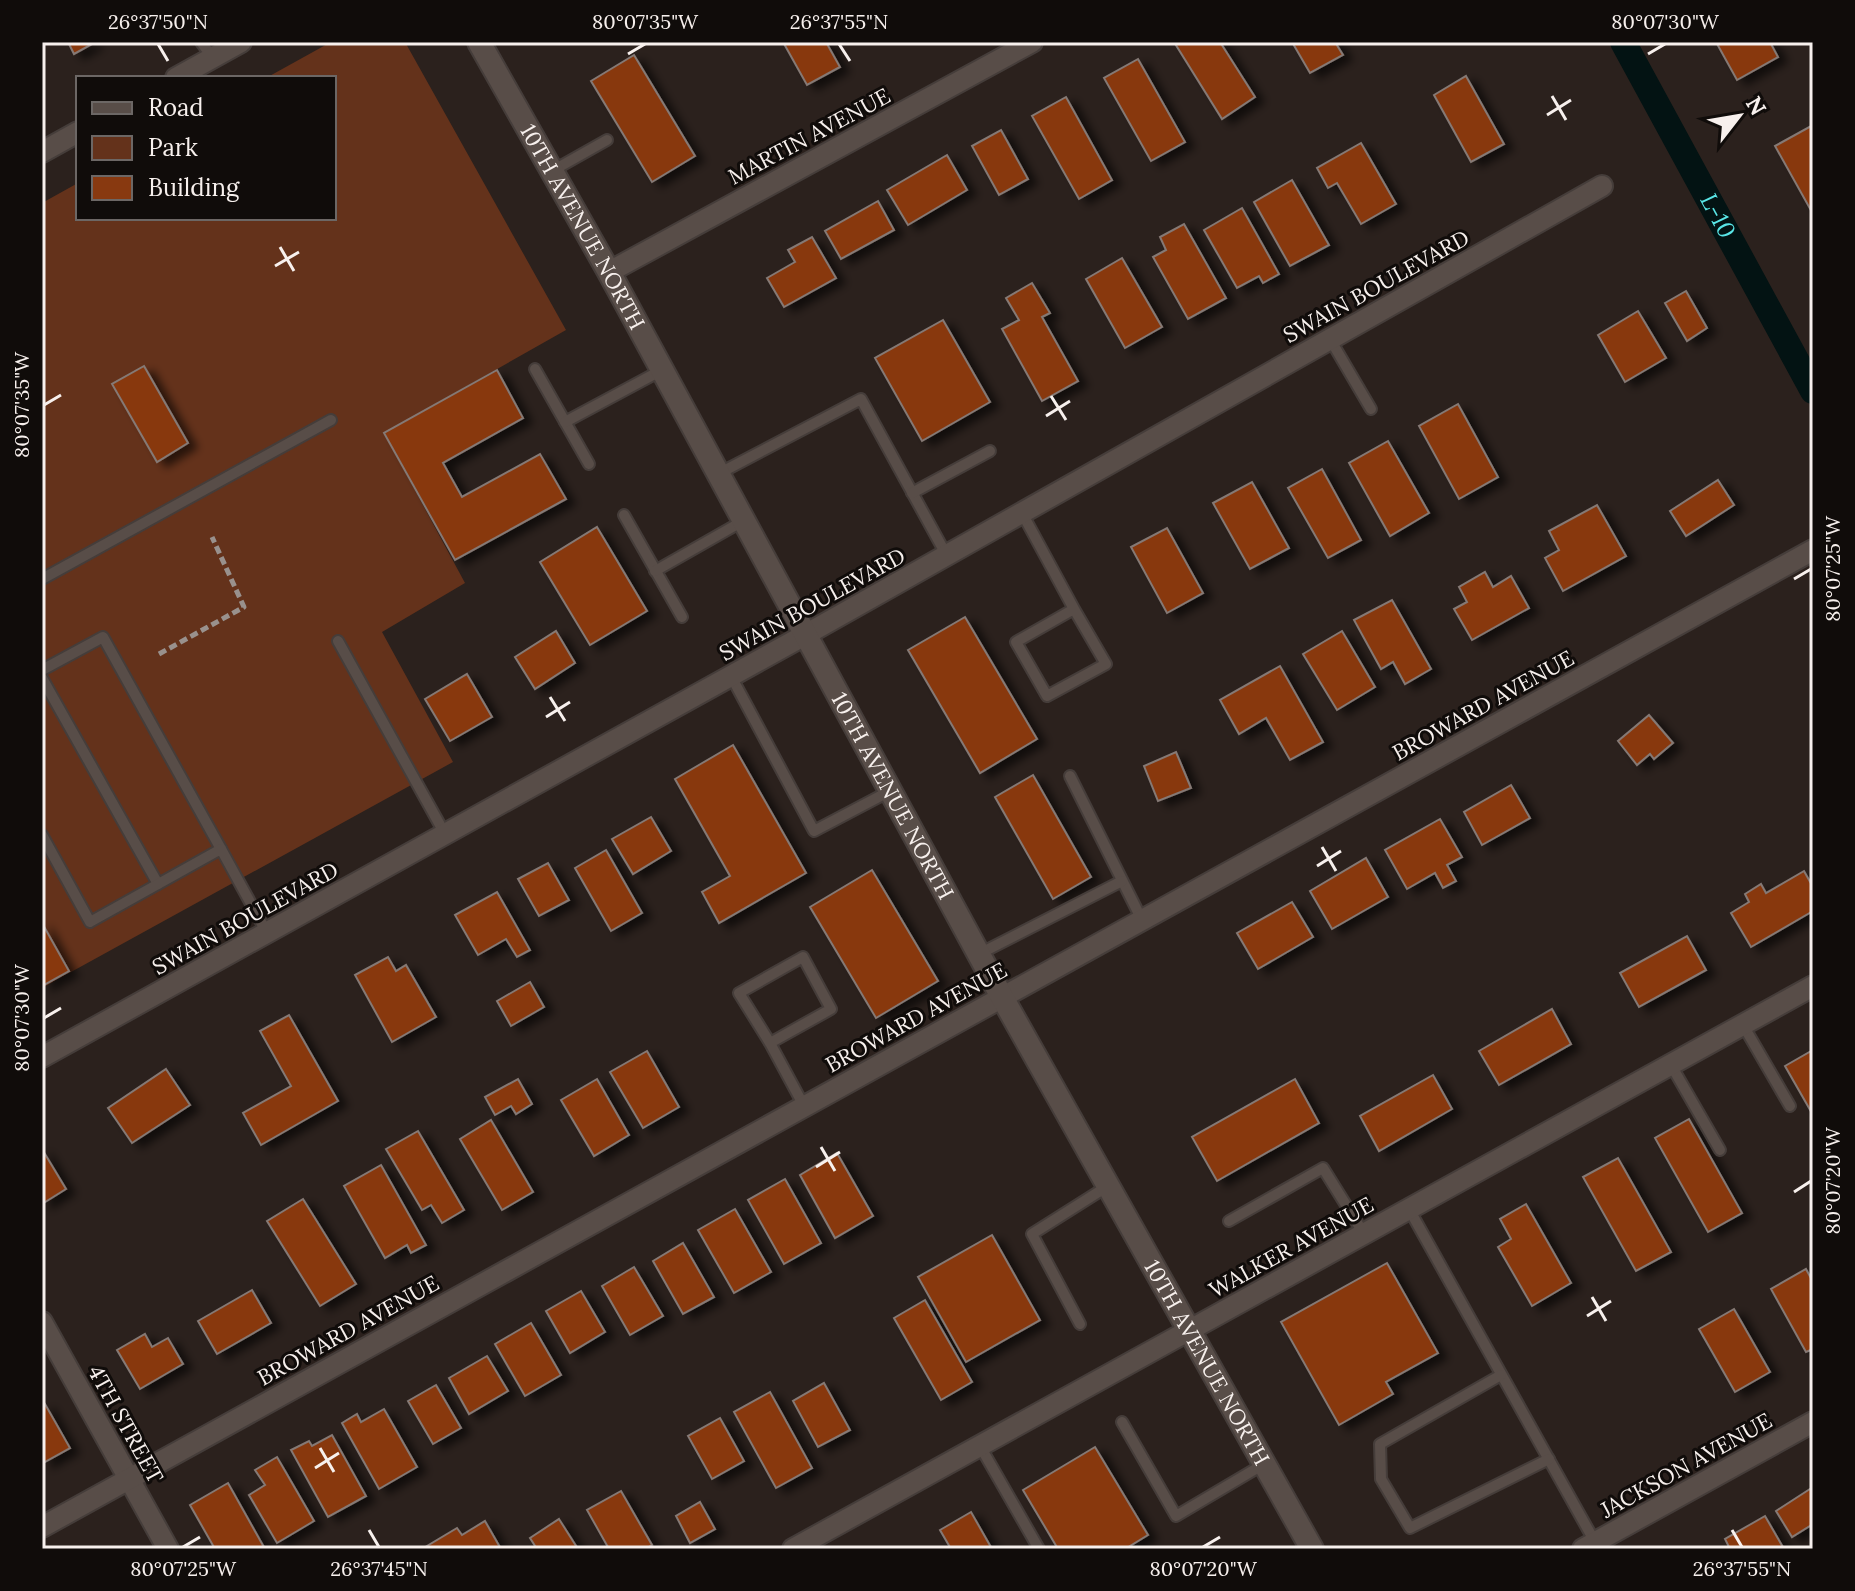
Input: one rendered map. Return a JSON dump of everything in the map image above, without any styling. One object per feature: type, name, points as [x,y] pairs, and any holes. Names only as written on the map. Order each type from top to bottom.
[{"type":"street","points":[[178,76],[207,50],[241,42]]},
{"type":"street","name":"10TH AVENUE NORTH","points":[[479,42],[609,272],[1002,997],[1312,1549]]},
{"type":"street","name":"MARTIN AVENUE","points":[[609,272],[1032,42]]},
{"type":"street","points":[[42,152],[76,133]]},
{"type":"street","name":"SWAIN BOULEVARD","points":[[42,1057],[947,556],[1602,186]]},
{"type":"street","name":"BROWARD AVENUE","points":[[42,1527],[1813,550]]},
{"type":"street","name":"WALKER AVENUE","points":[[793,1549],[1813,986]]},
{"type":"street","name":"4TH STREET","points":[[42,1322],[168,1549]]},
{"type":"street","name":"JACKSON AVENUE","points":[[1589,1546],[1813,1422]]},
{"type":"lane","points":[[552,171],[607,140]]},
{"type":"lane","points":[[1330,339],[1371,409]]},
{"type":"lane","points":[[535,369],[589,464]]},
{"type":"lane","points":[[565,422],[662,370]]},
{"type":"lane","points":[[718,474],[861,399],[947,556]]},
{"type":"lane","points":[[42,579],[331,420]]},
{"type":"lane","points":[[912,493],[990,451]]},
{"type":"lane","points":[[1022,513],[1106,664],[1047,696],[1016,642],[1074,609]]},
{"type":"lane","points":[[624,515],[682,617]]},
{"type":"lane","points":[[655,571],[743,521]]},
{"type":"lane","points":[[42,670],[103,637],[267,933]]},
{"type":"lane","points":[[338,641],[445,834]]},
{"type":"lane","points":[[731,676],[814,831],[890,791]]},
{"type":"lane","points":[[42,678],[158,884]]},
{"type":"lane","points":[[1070,776],[1142,920]]},
{"type":"lane","points":[[42,835],[90,922],[221,849]]},
{"type":"lane","points":[[979,954],[1122,881]]},
{"type":"lane","points":[[770,1043],[831,1009],[803,957],[739,993],[804,1106]]},
{"type":"lane","points":[[1743,1025],[1790,1106]]},
{"type":"lane","points":[[1671,1065],[1720,1150]]},
{"type":"lane","points":[[1229,1221],[1323,1168],[1364,1234]]},
{"type":"lane","points":[[1080,1324],[1032,1234],[1108,1186]]},
{"type":"lane","points":[[1409,1209],[1549,1459],[1589,1546]]},
{"type":"lane","points":[[1501,1375],[1380,1444],[1381,1479],[1410,1528],[1549,1459]]},
{"type":"lane","points":[[1122,1422],[1176,1516],[1264,1464]]},
{"type":"lane","points":[[980,1446],[1039,1549]]},
{"type":"path","points":[[159,654],[244,607],[212,537]]},
{"type":"green space","points":[[331,42],[405,42],[566,330],[384,433],[465,583],[382,632],[453,762],[42,988],[42,203],[76,184],[76,220],[336,220],[336,76],[270,76]]},
{"type":"building","points":[[68,42],[94,42],[94,43],[74,54]]},
{"type":"building","points":[[783,42],[826,42],[840,67],[807,85]]},
{"type":"building","points":[[1174,42],[1220,42],[1255,97],[1222,119]]},
{"type":"building","points":[[1292,42],[1335,42],[1343,55],[1310,73]]},
{"type":"building","points":[[1716,42],[1770,42],[1778,57],[1737,80]]},
{"type":"building","points":[[634,55],[695,156],[652,182],[591,81]]},
{"type":"building","points":[[1138,59],[1185,142],[1151,161],[1104,78]]},
{"type":"building","points":[[1466,76],[1504,144],[1471,162],[1434,95]]},
{"type":"building","points":[[1066,97],[1112,180],[1079,199],[1032,116]]},
{"type":"building","points":[[1813,125],[1813,214],[1775,146]]},
{"type":"building","points":[[1001,130],[1028,179],[999,195],[972,146]]},
{"type":"building","points":[[1361,143],[1396,204],[1361,224],[1337,183],[1328,188],[1317,168]]},
{"type":"building","points":[[947,155],[967,190],[908,225],[887,190]]},
{"type":"building","points":[[1292,180],[1329,245],[1290,266],[1254,202]]},
{"type":"building","points":[[878,201],[894,230],[841,259],[825,231]]},
{"type":"building","points":[[1242,208],[1279,274],[1263,283],[1259,276],[1237,288],[1204,230]]},
{"type":"building","points":[[1184,224],[1226,298],[1188,319],[1153,257],[1166,250],[1160,237]]},
{"type":"building","points":[[812,237],[836,278],[784,307],[767,278],[795,262],[788,250]]},
{"type":"building","points":[[1122,258],[1162,327],[1125,348],[1086,279]]},
{"type":"building","points":[[1032,283],[1050,313],[1042,317],[1078,381],[1042,401],[1002,329],[1019,320],[1006,298]]},
{"type":"building","points":[[1686,291],[1707,328],[1687,341],[1665,303]]},
{"type":"building","points":[[1638,311],[1666,358],[1625,382],[1598,335]]},
{"type":"building","points":[[943,320],[990,402],[922,441],[875,358]]},
{"type":"building","points":[[144,366],[188,443],[157,462],[112,384]]},
{"type":"building","points":[[497,370],[523,418],[443,463],[462,497],[540,454],[566,499],[455,560],[384,433]]},
{"type":"building","points":[[1458,404],[1498,477],[1459,499],[1419,426]]},
{"type":"building","points":[[1388,441],[1429,513],[1390,536],[1349,463]]},
{"type":"building","points":[[1322,469],[1361,540],[1328,558],[1288,488]]},
{"type":"building","points":[[1718,480],[1734,505],[1686,536],[1670,511]]},
{"type":"building","points":[[1252,482],[1289,548],[1250,569],[1213,503]]},
{"type":"building","points":[[1597,505],[1626,556],[1563,591],[1545,558],[1559,550],[1549,531]]},
{"type":"building","points":[[597,527],[647,611],[590,645],[540,562]]},
{"type":"building","points":[[1167,528],[1203,593],[1167,613],[1131,547]]},
{"type":"building","points":[[1485,572],[1493,587],[1511,576],[1529,608],[1472,640],[1454,609],[1467,602],[1459,587]]},
{"type":"building","points":[[1392,600],[1431,669],[1405,684],[1393,662],[1381,669],[1354,620]]},
{"type":"building","points":[[965,617],[1037,739],[980,773],[908,650]]},
{"type":"building","points":[[556,631],[575,663],[535,689],[515,657]]},
{"type":"building","points":[[1342,631],[1375,687],[1337,710],[1303,654]]},
{"type":"building","points":[[1280,666],[1323,742],[1290,760],[1266,718],[1239,734],[1220,700]]},
{"type":"building","points":[[467,674],[492,717],[450,741],[425,699]]},
{"type":"building","points":[[1649,715],[1673,743],[1654,759],[1650,754],[1637,765],[1618,741]]},
{"type":"building","points":[[733,745],[806,873],[719,923],[702,892],[730,876],[675,779]]},
{"type":"building","points":[[1176,752],[1191,788],[1158,801],[1144,766]]},
{"type":"building","points":[[1033,775],[1091,877],[1053,899],[995,797]]},
{"type":"building","points":[[1511,785],[1530,818],[1482,845],[1464,812]]},
{"type":"building","points":[[651,817],[671,851],[633,874],[612,839]]},
{"type":"building","points":[[1440,819],[1462,857],[1447,865],[1456,881],[1443,888],[1435,873],[1407,889],[1385,850]]},
{"type":"building","points":[[606,850],[642,913],[611,931],[575,868]]},
{"type":"building","points":[[1366,858],[1388,897],[1332,929],[1310,891]]},
{"type":"building","points":[[548,863],[569,900],[539,916],[518,879]]},
{"type":"building","points":[[872,870],[938,981],[876,1018],[810,907]]},
{"type":"building","points":[[1804,871],[1813,887],[1813,911],[1751,947],[1731,913],[1749,902],[1745,894],[1761,884],[1766,893]]},
{"type":"building","points":[[497,892],[530,950],[517,957],[506,939],[478,955],[455,915]]},
{"type":"building","points":[[1292,902],[1313,937],[1258,969],[1237,933]]},
{"type":"building","points":[[42,923],[69,971],[42,986]]},
{"type":"building","points":[[1687,936],[1706,970],[1639,1007],[1620,973]]},
{"type":"building","points":[[388,957],[396,971],[406,965],[436,1017],[392,1042],[355,975]]},
{"type":"building","points":[[530,982],[544,1007],[511,1026],[497,1001]]},
{"type":"building","points":[[1552,1009],[1571,1044],[1499,1085],[1479,1051]]},
{"type":"building","points":[[289,1015],[338,1101],[261,1145],[243,1113],[291,1086],[260,1031]]},
{"type":"building","points":[[1813,1050],[1813,1115],[1785,1066]]},
{"type":"building","points":[[647,1051],[679,1107],[643,1128],[610,1072]]},
{"type":"building","points":[[166,1069],[190,1105],[132,1143],[108,1108]]},
{"type":"building","points":[[1433,1075],[1452,1109],[1379,1151],[1360,1116]]},
{"type":"building","points":[[518,1079],[532,1104],[516,1114],[511,1106],[495,1115],[485,1097]]},
{"type":"building","points":[[597,1079],[629,1135],[594,1156],[561,1100]]},
{"type":"building","points":[[1295,1079],[1319,1123],[1217,1181],[1192,1137]]},
{"type":"building","points":[[1689,1119],[1742,1213],[1708,1232],[1655,1138]]},
{"type":"building","points":[[491,1120],[533,1192],[502,1210],[460,1139]]},
{"type":"building","points":[[418,1131],[464,1210],[442,1223],[431,1205],[422,1210],[386,1149]]},
{"type":"building","points":[[42,1149],[66,1189],[42,1204]]},
{"type":"building","points":[[837,1153],[873,1216],[835,1238],[800,1175]]},
{"type":"building","points":[[1618,1158],[1671,1252],[1636,1271],[1583,1177]]},
{"type":"building","points":[[381,1165],[426,1245],[411,1253],[407,1245],[385,1258],[344,1186]]},
{"type":"building","points":[[785,1179],[821,1243],[784,1264],[748,1200]]},
{"type":"building","points":[[303,1199],[356,1284],[320,1306],[267,1221]]},
{"type":"building","points":[[1526,1204],[1571,1283],[1532,1306],[1498,1247],[1511,1239],[1500,1219]]},
{"type":"building","points":[[735,1209],[771,1272],[734,1293],[698,1230]]},
{"type":"building","points":[[992,1235],[1040,1320],[966,1362],[918,1277]]},
{"type":"building","points":[[683,1243],[714,1297],[683,1314],[653,1261]]},
{"type":"building","points":[[1387,1263],[1438,1353],[1386,1382],[1393,1394],[1339,1425],[1281,1322]]},
{"type":"building","points":[[634,1267],[663,1316],[630,1335],[602,1286]]},
{"type":"building","points":[[1806,1269],[1813,1282],[1813,1349],[1806,1352],[1771,1289]]},
{"type":"building","points":[[252,1290],[271,1323],[217,1354],[198,1321]]},
{"type":"building","points":[[581,1291],[605,1332],[570,1353],[546,1311]]},
{"type":"building","points":[[925,1300],[972,1382],[941,1400],[894,1318]]},
{"type":"building","points":[[1734,1309],[1770,1372],[1735,1392],[1699,1329]]},
{"type":"building","points":[[531,1323],[561,1375],[525,1396],[495,1344]]},
{"type":"building","points":[[145,1334],[152,1347],[168,1338],[183,1364],[140,1389],[117,1350]]},
{"type":"building","points":[[487,1356],[508,1391],[469,1414],[449,1378]]},
{"type":"building","points":[[824,1383],[850,1430],[818,1447],[793,1401]]},
{"type":"building","points":[[436,1385],[461,1428],[433,1444],[408,1401]]},
{"type":"building","points":[[770,1392],[812,1468],[776,1488],[734,1412]]},
{"type":"building","points":[[45,1404],[70,1448],[43,1463],[42,1406]]},
{"type":"building","points":[[384,1409],[417,1467],[379,1489],[342,1423],[357,1414],[361,1422]]},
{"type":"building","points":[[720,1418],[744,1461],[712,1479],[688,1436]]},
{"type":"building","points":[[332,1435],[366,1496],[328,1517],[291,1450],[309,1441],[312,1446]]},
{"type":"building","points":[[1095,1447],[1148,1535],[1125,1549],[1058,1549],[1023,1490]]},
{"type":"building","points":[[277,1457],[314,1521],[277,1543],[249,1495],[265,1485],[255,1470]]},
{"type":"building","points":[[228,1483],[265,1549],[215,1549],[190,1505]]},
{"type":"building","points":[[1813,1487],[1813,1524],[1792,1537],[1776,1511]]},
{"type":"building","points":[[621,1491],[652,1545],[645,1549],[609,1549],[587,1510]]},
{"type":"building","points":[[700,1502],[715,1529],[690,1543],[676,1516]]},
{"type":"building","points":[[971,1512],[992,1549],[951,1549],[940,1530]]},
{"type":"building","points":[[1765,1516],[1784,1549],[1730,1549],[1725,1539]]},
{"type":"building","points":[[559,1519],[578,1549],[537,1549],[530,1538]]},
{"type":"building","points":[[485,1521],[501,1549],[422,1549],[457,1528],[462,1535]]},
{"type":"waterway","name":"L-10","points":[[1623,42],[1813,391]]}]
